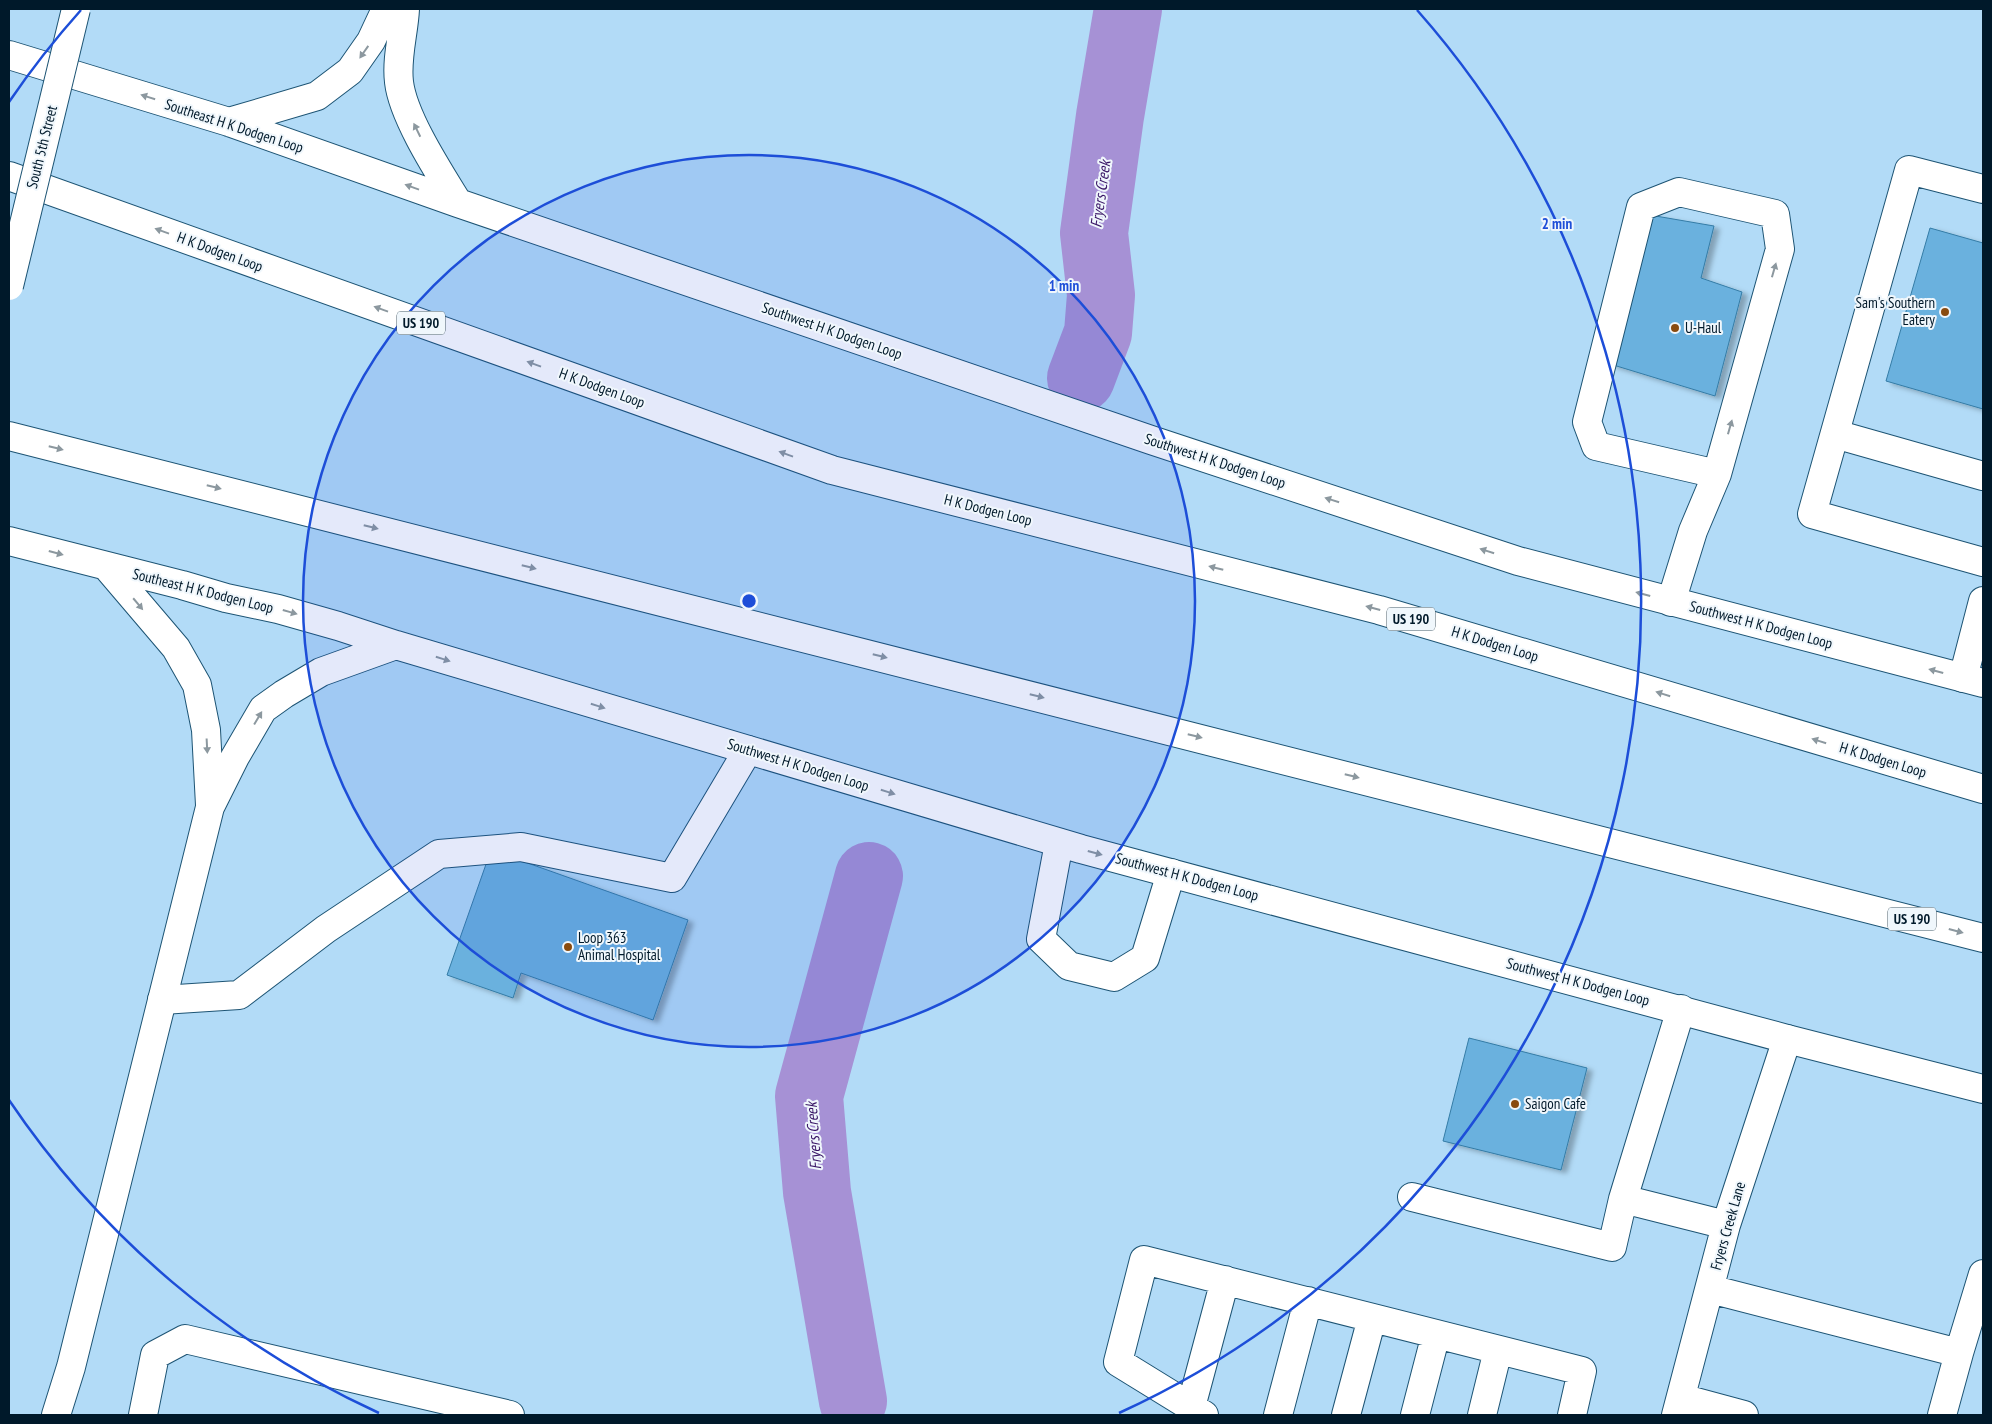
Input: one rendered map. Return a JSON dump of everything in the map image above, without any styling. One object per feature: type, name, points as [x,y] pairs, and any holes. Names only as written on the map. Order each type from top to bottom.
[{"type":"main road","name":"South 5th Street","points":[[9,286],[76,9]]},
{"type":"main road","points":[[228,122],[317,96],[350,71],[371,41],[386,9]]},
{"type":"main road","points":[[405,9],[399,82],[407,110],[421,139],[458,203]]},
{"type":"main road","name":"Southeast H K Dodgen Loop","points":[[9,55],[228,122],[458,203]]},
{"type":"main road","points":[[1983,190],[1909,170],[1812,514],[1983,562]]},
{"type":"main road","name":"H K Dodgen Loop","points":[[9,176],[832,470],[1379,610],[1983,789]]},
{"type":"main road","points":[[1671,602],[1693,531],[1717,474],[1780,249],[1775,214],[1679,192],[1641,207],[1587,422],[1596,446],[1717,474]]},
{"type":"main road","name":"Southwest H K Dodgen Loop","points":[[458,203],[1151,440],[1500,555],[1671,602],[1973,680]]},
{"type":"main road","points":[[1835,434],[1983,476]]},
{"type":"main road","name":"US 190","points":[[9,436],[1983,938]]},
{"type":"main road","name":"Southeast H K Dodgen Loop","points":[[9,541],[226,598],[278,609],[338,626],[396,646]]},
{"type":"main road","points":[[106,566],[176,648],[197,685],[206,730],[210,807]]},
{"type":"main road","points":[[1973,680],[1983,602]]},
{"type":"main road","points":[[56,1415],[71,1367],[210,807],[235,757],[263,709],[321,672],[396,646]]},
{"type":"main road","name":"Southwest H K Dodgen Loop","points":[[396,646],[1060,843],[1787,1039],[1983,1089]]},
{"type":"main road","points":[[162,1000],[239,996],[326,929],[439,854],[522,847],[672,878],[748,750]]},
{"type":"main road","points":[[1060,843],[1041,939],[1069,966],[1114,977],[1145,958],[1172,873]]},
{"type":"main road","points":[[1412,1197],[1612,1246],[1623,1199],[1681,1009]]},
{"type":"main road","name":"Fryers Creek Lane","points":[[1679,1407],[1726,1226],[1787,1039]]},
{"type":"main road","points":[[1623,1199],[1726,1226]]},
{"type":"main road","points":[[1225,1280],[1198,1411],[1118,1362],[1144,1260],[1225,1280],[1308,1301],[1582,1371],[1572,1415]]},
{"type":"main road","points":[[1942,1415],[1983,1274]]},
{"type":"main road","points":[[1710,1289],[1959,1353]]},
{"type":"main road","points":[[1278,1415],[1308,1301]]},
{"type":"main road","points":[[1346,1415],[1372,1318]]},
{"type":"main road","points":[[1416,1415],[1436,1334]]},
{"type":"main road","points":[[143,1415],[155,1355],[185,1340],[510,1415]]},
{"type":"main road","points":[[1482,1415],[1498,1350]]},
{"type":"main road","points":[[1679,1407],[1744,1415]]},
{"type":"building","name":"U-Haul","points":[[1644,214],[1714,226],[1701,278],[1742,292],[1715,396],[1610,364]]},
{"type":"building","name":"Sam's Southern Eatery","points":[[1930,228],[1983,243],[1983,409],[1886,381]]},
{"type":"building","name":"Loop 363 Animal Hospital","points":[[491,850],[688,920],[653,1020],[521,973],[513,998],[447,975]]},
{"type":"building","name":"Saigon Cafe","points":[[1469,1038],[1587,1068],[1561,1170],[1443,1141]]},
{"type":"waterway","name":"Fryers Creek","points":[[1081,378],[1098,333],[1101,295],[1094,233],[1110,116],[1128,9]]},
{"type":"waterway","name":"Fryers Creek","points":[[853,1401],[817,1192],[809,1096],[869,876]]},
{"type":"place","name":"Sam's Southern Eatery","points":[[1945,312]]},
{"type":"place","name":"U-Haul","points":[[1675,328]]},
{"type":"place","name":"Loop 363 Animal Hospital","points":[[568,947]]},
{"type":"place","name":"Saigon Cafe","points":[[1515,1104]]}]
